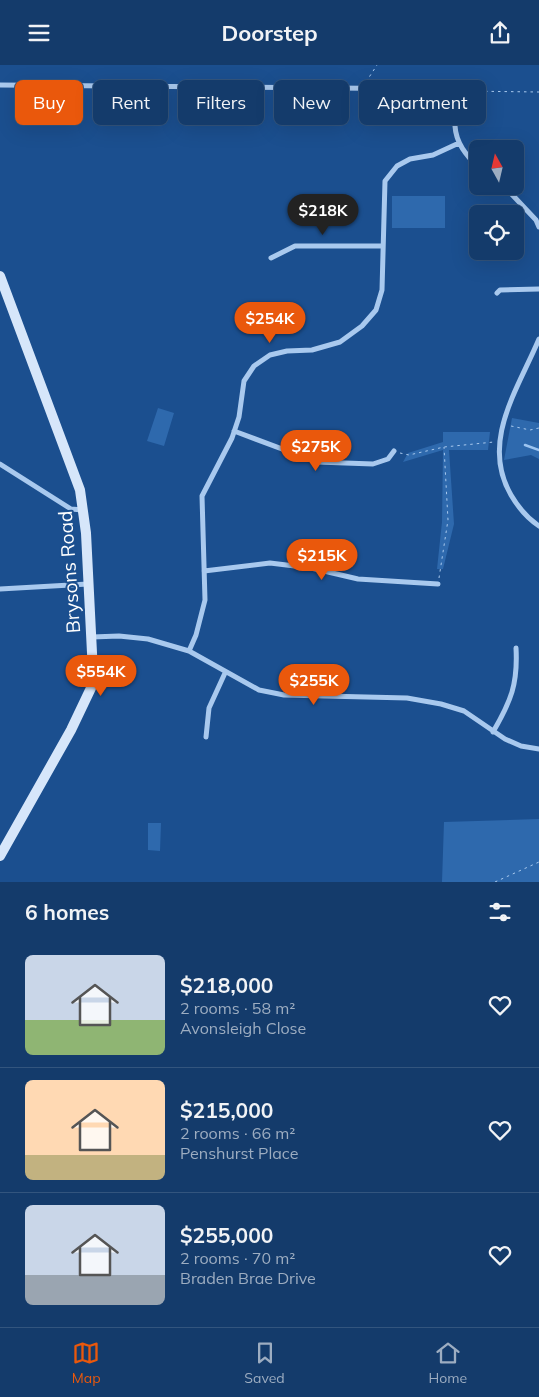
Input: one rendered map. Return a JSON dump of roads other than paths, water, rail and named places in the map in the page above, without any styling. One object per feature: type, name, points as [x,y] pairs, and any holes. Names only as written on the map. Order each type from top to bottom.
[{"type":"street","points":[[0,85],[442,89],[451,92],[455,99],[456,129],[459,143],[469,156]]},
{"type":"street","points":[[189,651],[196,635],[205,600],[202,495],[240,417],[244,381],[254,366],[270,355],[312,350],[340,342],[362,326],[376,310],[382,290],[385,181],[397,166],[410,159],[433,155],[459,143]]},
{"type":"street","points":[[512,195],[536,220],[539,227]]},
{"type":"street","points":[[271,258],[295,246],[383,246]]},
{"type":"street","name":"Brysons Road","points":[[0,276],[80,490],[84,510],[94,673],[91,688],[72,730],[0,856]]},
{"type":"street","points":[[499,290],[539,289]]},
{"type":"street","points":[[539,339],[501,426],[499,441],[499,463],[507,488],[525,514],[539,526]]},
{"type":"street","points":[[234,431],[317,462],[373,464],[388,459],[394,451]]},
{"type":"street","points":[[0,464],[71,509],[84,510]]},
{"type":"street","points":[[204,571],[270,563],[311,568],[358,579],[438,584]]},
{"type":"street","points":[[0,589],[89,583]]},
{"type":"street","points":[[92,637],[119,636],[148,639],[189,651],[225,673],[259,690],[284,695],[408,697],[441,704],[464,711],[493,732],[521,746],[539,749]]},
{"type":"street","points":[[493,732],[509,704],[514,689],[517,674],[516,648]]},
{"type":"street","points":[[206,737],[209,708],[225,673]]},
{"type":"waterway","points":[[525,445],[539,450]]}]
